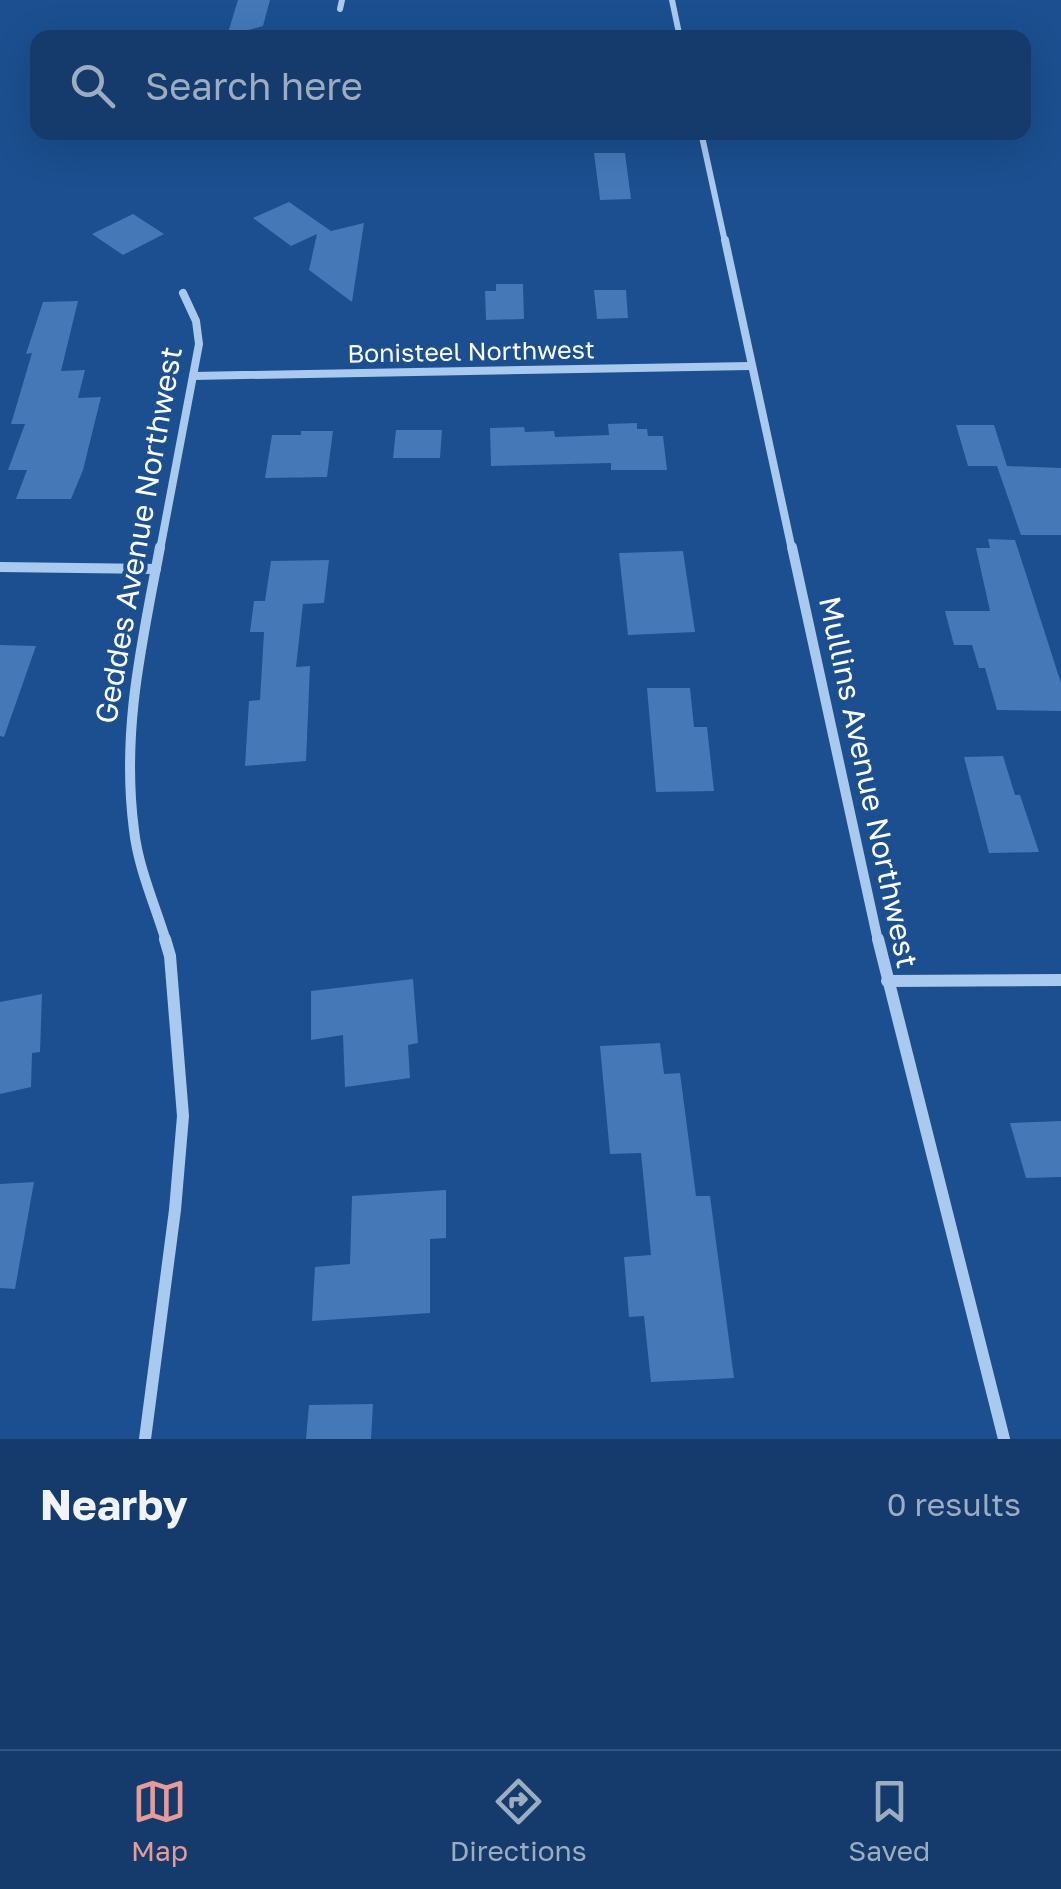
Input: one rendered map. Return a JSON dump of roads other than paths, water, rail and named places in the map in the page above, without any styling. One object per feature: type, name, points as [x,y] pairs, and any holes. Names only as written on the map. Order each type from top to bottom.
[{"type":"street","points":[[340,10],[342,0]]},
{"type":"street","points":[[672,0],[678,30]]},
{"type":"street","name":"Mullins Avenue Northwest","points":[[703,140],[887,981],[953,1226],[1004,1439]]},
{"type":"street","name":"Geddes Avenue Northwest","points":[[144,1439],[175,1210],[183,1116],[170,956],[134,834],[127,749],[135,681],[199,344],[196,321],[183,293]]},
{"type":"street","name":"Bonisteel Northwest","points":[[193,376],[750,366]]},
{"type":"street","points":[[0,567],[156,569]]},
{"type":"street","points":[[887,981],[1061,980]]}]
